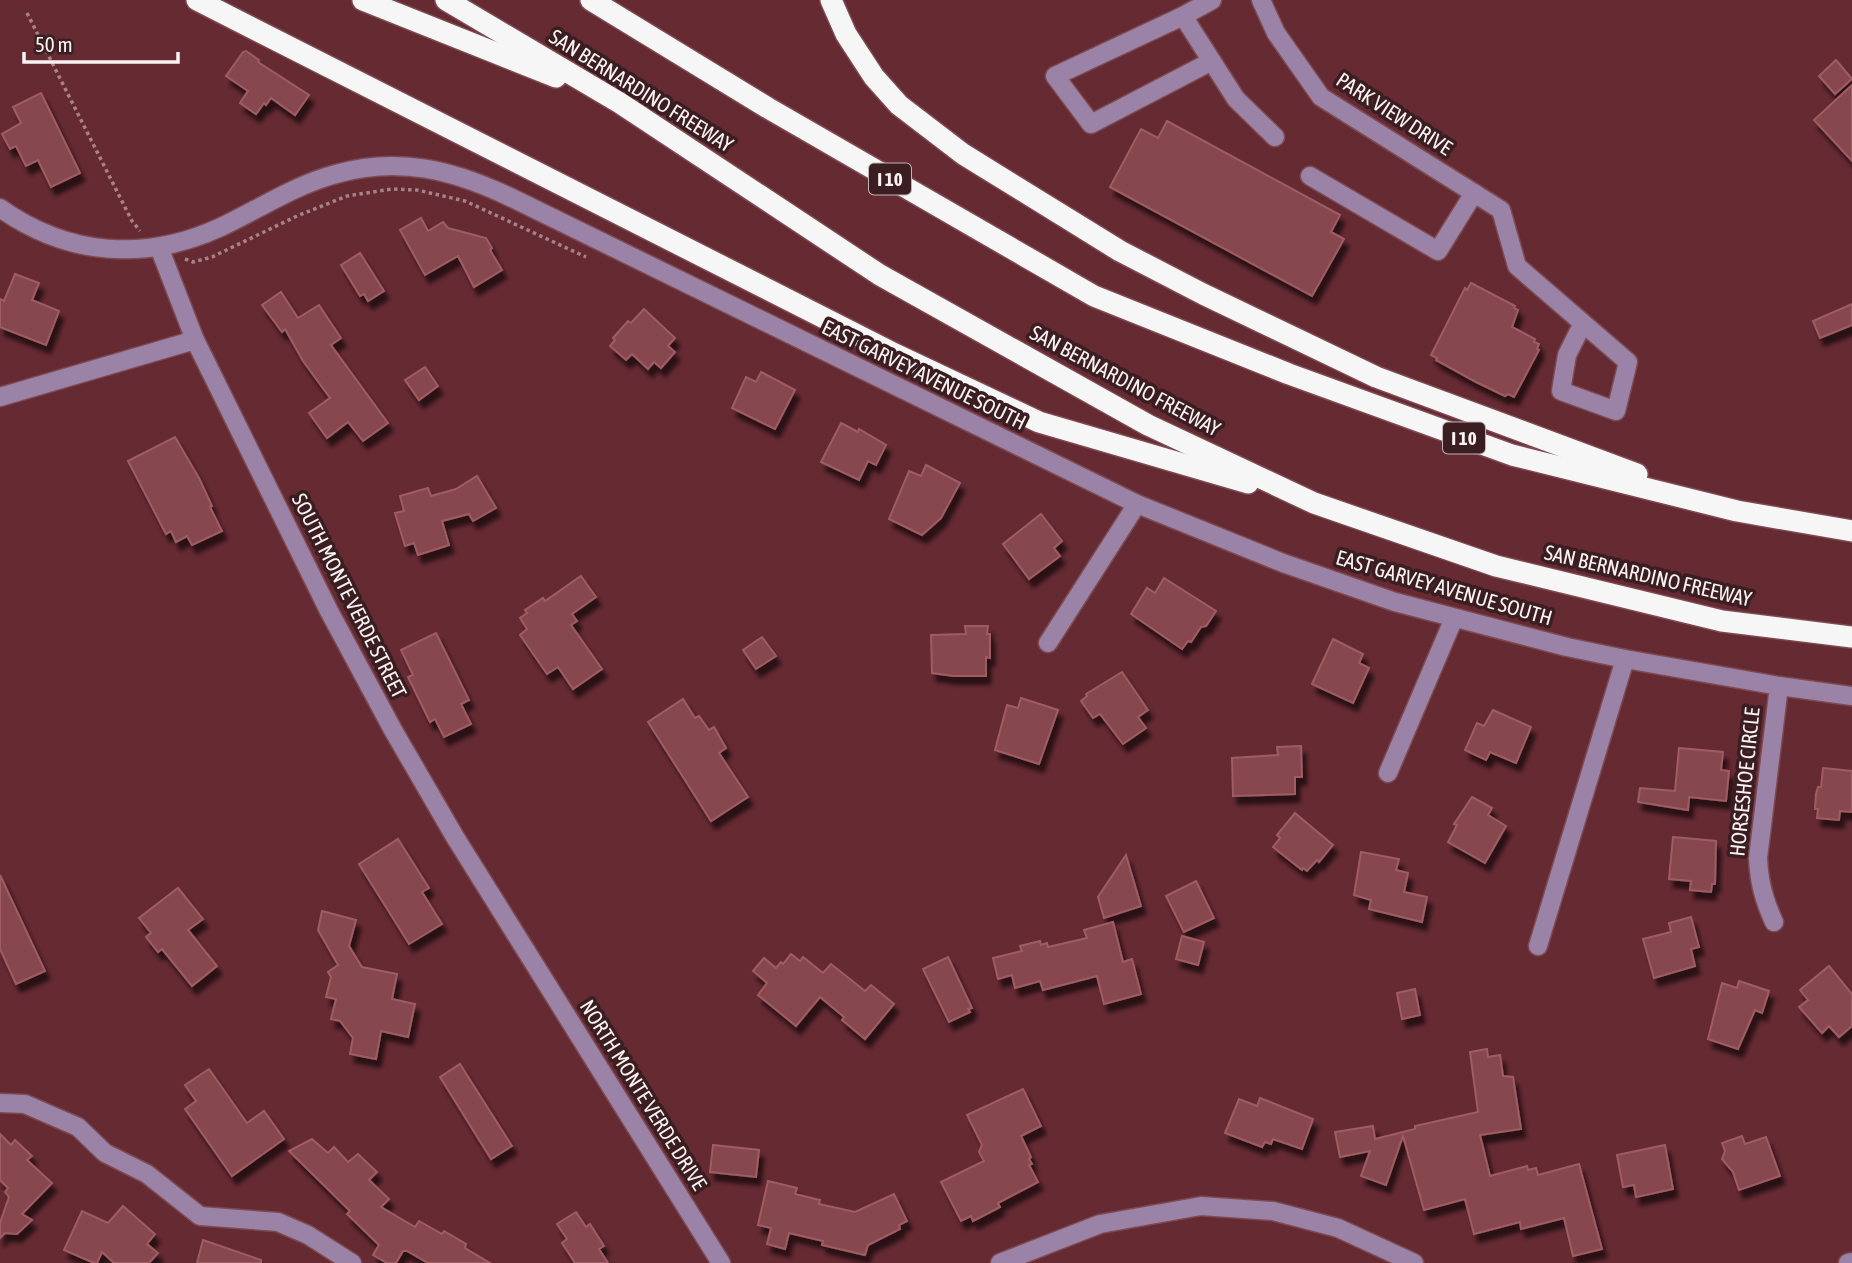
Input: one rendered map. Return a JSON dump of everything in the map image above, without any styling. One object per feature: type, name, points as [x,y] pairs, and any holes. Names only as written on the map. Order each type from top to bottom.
[{"type":"highway","points":[[197,0],[895,354],[1039,422],[1314,502]]},
{"type":"highway","points":[[363,0],[620,103]]},
{"type":"highway","name":"SAN BERNARDINO FREEWAY","points":[[446,0],[620,103],[880,275],[1147,425],[1314,502],[1496,566],[1722,621],[1852,637]]},
{"type":"highway","name":"I 10","points":[[591,0],[768,108],[1094,296],[1289,374],[1512,455],[1737,512],[1852,531]]},
{"type":"highway","points":[[831,0],[846,34],[874,77],[899,105],[963,154],[1120,251],[1376,377],[1737,512]]},
{"type":"street","points":[[1212,0],[1184,16],[1055,76],[1091,124],[1212,61]]},
{"type":"street","name":"PARK VIEW DRIVE","points":[[1261,0],[1276,33],[1321,97],[1501,210],[1517,266],[1583,323]]},
{"type":"street","points":[[1184,16],[1236,99],[1275,138]]},
{"type":"street","name":"EAST GARVEY AVENUE SOUTH","points":[[0,208],[43,234],[71,243],[125,250],[159,247],[190,240],[305,185],[337,174],[368,168],[406,166],[442,171],[499,192],[1137,504],[1294,567],[1454,618],[1625,660],[1779,687],[1852,696]]},
{"type":"street","points":[[1310,176],[1437,251],[1474,193]]},
{"type":"street","name":"SOUTH MONTE VERDE STREET","points":[[159,247],[195,340],[324,600],[393,730],[455,837],[527,952]]},
{"type":"street","points":[[1583,323],[1628,362],[1616,411],[1561,391],[1567,355],[1583,323]]},
{"type":"street","points":[[0,397],[195,340]]},
{"type":"street","points":[[1048,643],[1137,504]]},
{"type":"street","points":[[1388,773],[1454,618]]},
{"type":"street","points":[[1538,946],[1625,660]]},
{"type":"street","name":"HORSESHOE CIRCLE","points":[[1774,922],[1764,901],[1758,858],[1779,687]]},
{"type":"street","name":"NORTH MONTE VERDE DRIVE","points":[[527,952],[721,1263]]},
{"type":"street","points":[[0,1103],[25,1104],[78,1127],[105,1153],[147,1174],[200,1216],[278,1222],[308,1235],[352,1263]]},
{"type":"street","points":[[1000,1263],[1100,1224],[1201,1206],[1273,1212],[1338,1228],[1414,1263]]},
{"type":"building","points":[[246,51],[259,60],[258,62],[309,95],[295,115],[271,98],[256,114],[240,103],[248,91],[226,76]]},
{"type":"building","points":[[1836,60],[1852,79],[1835,94],[1819,76]]},
{"type":"building","points":[[1852,85],[1852,161],[1814,120]]},
{"type":"building","points":[[41,93],[80,173],[51,187],[38,160],[26,166],[16,146],[10,149],[2,134],[21,123],[13,107]]},
{"type":"building","points":[[1167,121],[1340,215],[1331,232],[1344,239],[1312,296],[1110,187],[1141,129],[1158,138]]},
{"type":"building","points":[[421,218],[428,231],[443,222],[448,228],[486,238],[502,270],[474,287],[458,256],[425,275],[400,230]]},
{"type":"building","points":[[360,253],[384,291],[368,301],[364,294],[360,296],[341,265]]},
{"type":"building","points":[[15,274],[39,283],[32,300],[59,311],[46,345],[0,327],[0,299],[4,301]]},
{"type":"building","points":[[1471,283],[1515,306],[1518,310],[1512,327],[1539,344],[1539,350],[1514,397],[1508,394],[1505,396],[1476,382],[1431,355],[1465,288],[1467,290]]},
{"type":"building","points":[[281,292],[298,318],[319,305],[341,338],[331,345],[388,423],[363,441],[348,422],[327,438],[309,413],[330,398],[303,361],[285,329],[282,332],[262,305]]},
{"type":"building","points":[[1852,304],[1852,325],[1820,338],[1813,321]]},
{"type":"building","points":[[644,309],[675,338],[668,346],[675,352],[661,368],[654,362],[648,369],[632,354],[626,360],[610,346],[615,340],[613,338],[628,321],[631,323]]},
{"type":"building","points":[[425,367],[438,386],[419,400],[405,380]]},
{"type":"building","points":[[761,372],[795,390],[775,429],[732,408],[746,377],[756,382]]},
{"type":"building","points":[[841,423],[858,432],[859,429],[886,445],[876,465],[868,461],[859,480],[821,462]]},
{"type":"building","points":[[175,437],[199,478],[222,531],[192,545],[187,536],[176,542],[171,531],[166,534],[128,461]]},
{"type":"building","points":[[926,465],[960,483],[941,518],[922,535],[889,519],[909,471],[921,476]]},
{"type":"building","points":[[477,476],[496,508],[473,521],[469,514],[442,521],[449,545],[418,555],[414,543],[405,546],[395,513],[404,511],[400,496],[428,488],[431,496],[456,489]]},
{"type":"building","points":[[1041,514],[1062,541],[1054,548],[1060,556],[1029,579],[1003,544]]},
{"type":"building","points":[[581,576],[596,597],[572,614],[577,621],[571,625],[602,669],[573,689],[558,667],[547,674],[520,635],[527,629],[520,618],[527,613],[525,610],[543,598],[545,601]]},
{"type":"building","points":[[1164,578],[1216,611],[1206,626],[1201,627],[1191,642],[1188,641],[1182,649],[1131,614],[1147,588],[1155,593]]},
{"type":"building","points":[[965,626],[988,626],[990,658],[986,657],[986,676],[932,673],[931,635],[966,634]]},
{"type":"building","points":[[436,633],[469,700],[461,704],[471,724],[444,737],[435,719],[430,722],[408,677],[413,675],[401,650]]},
{"type":"building","points":[[762,637],[776,656],[756,669],[743,650]]},
{"type":"building","points":[[1333,639],[1363,654],[1359,663],[1369,668],[1353,703],[1312,684]]},
{"type":"building","points":[[1122,672],[1148,710],[1138,717],[1146,728],[1123,744],[1100,714],[1093,718],[1081,701],[1086,694]]},
{"type":"building","points":[[1021,698],[1058,710],[1039,764],[995,750],[1007,705],[1018,708]]},
{"type":"building","points":[[683,699],[695,718],[699,716],[709,730],[714,727],[726,748],[719,753],[748,797],[711,821],[648,722]]},
{"type":"building","points":[[1493,710],[1531,727],[1516,763],[1490,752],[1486,760],[1465,750],[1477,723],[1484,726]]},
{"type":"building","points":[[1301,746],[1302,777],[1295,777],[1295,794],[1233,796],[1232,758],[1278,755],[1277,747]]},
{"type":"building","points":[[1679,748],[1723,752],[1721,770],[1729,771],[1726,801],[1689,797],[1688,810],[1638,802],[1640,788],[1675,791]]},
{"type":"building","points":[[1823,768],[1852,771],[1852,812],[1840,811],[1839,820],[1817,818],[1816,794],[1818,787],[1821,787]]},
{"type":"building","points":[[1472,797],[1492,808],[1488,815],[1506,826],[1485,863],[1448,842],[1457,825],[1454,824]]},
{"type":"building","points":[[1295,813],[1333,845],[1319,862],[1317,860],[1307,871],[1273,847],[1280,838],[1277,835]]},
{"type":"building","points":[[1673,837],[1716,841],[1715,884],[1712,884],[1711,892],[1690,890],[1691,881],[1669,879]]},
{"type":"building","points":[[398,839],[429,888],[422,892],[442,924],[409,944],[359,864]]},
{"type":"building","points":[[1361,852],[1399,859],[1396,870],[1408,873],[1404,892],[1427,897],[1422,922],[1369,909],[1371,900],[1354,895]]},
{"type":"building","points":[[1126,855],[1141,906],[1104,918],[1098,897]]},
{"type":"building","points":[[0,875],[45,971],[16,984],[0,949]]},
{"type":"building","points":[[1196,881],[1214,918],[1184,932],[1166,896]]},
{"type":"building","points":[[178,888],[203,919],[188,930],[217,966],[192,986],[162,949],[158,952],[146,937],[151,933],[139,918]]},
{"type":"building","points":[[322,911],[356,920],[349,946],[362,967],[397,974],[392,999],[415,1004],[408,1037],[381,1031],[376,1059],[350,1054],[353,1038],[340,1021],[331,1019],[336,999],[326,997],[331,977],[328,972],[338,965],[318,930]]},
{"type":"building","points":[[1691,917],[1699,947],[1691,949],[1695,966],[1654,978],[1643,939],[1671,932],[1669,923]]},
{"type":"building","points":[[1113,922],[1123,962],[1132,959],[1141,994],[1104,1004],[1097,976],[1043,990],[1040,981],[1015,988],[1012,975],[998,979],[993,958],[1022,951],[1020,946],[1040,941],[1041,945],[1047,943],[1048,947],[1087,938],[1084,930]]},
{"type":"building","points":[[1182,936],[1204,942],[1198,965],[1176,959]]},
{"type":"building","points":[[791,954],[800,961],[803,957],[823,973],[831,964],[865,991],[871,985],[894,1004],[865,1039],[820,997],[796,1026],[758,995],[767,983],[753,971],[764,958],[776,968]]},
{"type":"building","points":[[948,957],[972,1008],[968,1009],[970,1012],[949,1022],[923,969]]},
{"type":"building","points":[[1829,966],[1852,994],[1852,1026],[1839,1037],[1829,1026],[1822,1033],[1799,1007],[1808,1000],[1800,990]]},
{"type":"building","points":[[1739,981],[1769,991],[1762,1013],[1755,1010],[1738,1049],[1708,1039],[1722,983],[1737,988]]},
{"type":"building","points":[[1415,989],[1420,1015],[1402,1019],[1397,993]]},
{"type":"building","points":[[1487,1049],[1488,1057],[1500,1055],[1503,1076],[1513,1077],[1521,1129],[1480,1135],[1490,1176],[1527,1166],[1528,1170],[1536,1168],[1538,1175],[1579,1164],[1602,1249],[1573,1256],[1564,1218],[1521,1229],[1520,1222],[1474,1234],[1465,1199],[1424,1210],[1403,1136],[1386,1185],[1361,1176],[1370,1151],[1340,1157],[1335,1132],[1373,1126],[1375,1139],[1415,1129],[1415,1126],[1478,1112],[1470,1052]]},
{"type":"building","points":[[460,1064],[512,1146],[491,1159],[440,1077]]},
{"type":"building","points":[[209,1069],[247,1123],[264,1111],[284,1139],[232,1176],[185,1109],[196,1101],[185,1085]]},
{"type":"building","points":[[1023,1089],[1041,1126],[1021,1136],[1031,1157],[1029,1159],[1032,1164],[1029,1165],[1038,1182],[998,1203],[1000,1207],[973,1221],[971,1216],[961,1221],[941,1182],[984,1161],[979,1152],[982,1145],[967,1115]]},
{"type":"building","points":[[1260,1098],[1313,1119],[1302,1149],[1273,1139],[1271,1144],[1265,1142],[1262,1147],[1225,1133],[1239,1099],[1257,1106]]},
{"type":"building","points":[[0,1134],[11,1145],[15,1140],[32,1156],[27,1160],[52,1183],[22,1214],[32,1220],[17,1234],[5,1233],[0,1238],[0,1223],[9,1197],[5,1192],[8,1188],[0,1180]]},
{"type":"building","points":[[1742,1136],[1745,1144],[1766,1137],[1780,1176],[1739,1190],[1733,1172],[1722,1159],[1725,1151],[1722,1143]]},
{"type":"building","points":[[312,1139],[328,1153],[334,1147],[348,1162],[358,1154],[377,1172],[369,1180],[389,1199],[381,1207],[415,1227],[419,1221],[442,1234],[444,1231],[490,1263],[428,1263],[403,1251],[396,1263],[387,1263],[373,1255],[379,1245],[347,1214],[350,1211],[289,1151]]},
{"type":"building","points":[[713,1145],[759,1150],[756,1177],[710,1172]]},
{"type":"building","points":[[1665,1145],[1673,1189],[1636,1197],[1634,1185],[1623,1187],[1617,1155]]},
{"type":"building","points":[[768,1181],[797,1188],[795,1194],[820,1200],[819,1204],[855,1212],[894,1194],[907,1221],[899,1225],[900,1229],[868,1245],[865,1255],[822,1245],[823,1241],[789,1233],[785,1249],[767,1244],[771,1228],[758,1225]]},
{"type":"building","points":[[123,1206],[155,1234],[147,1244],[158,1253],[149,1263],[114,1263],[102,1252],[97,1263],[94,1263],[64,1250],[82,1211],[108,1223]]},
{"type":"building","points":[[576,1212],[586,1227],[590,1224],[604,1246],[599,1249],[608,1263],[575,1263],[562,1243],[567,1239],[557,1224]]},
{"type":"building","points":[[203,1240],[261,1260],[261,1263],[197,1263]]}]
